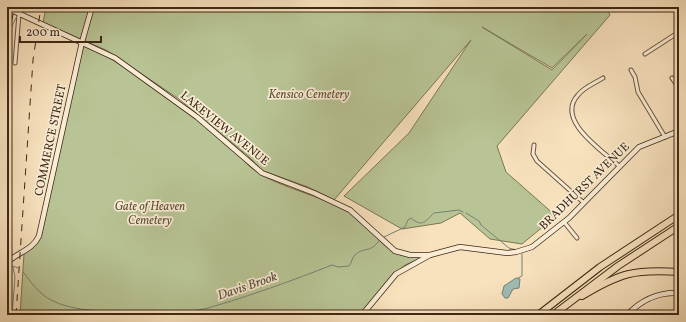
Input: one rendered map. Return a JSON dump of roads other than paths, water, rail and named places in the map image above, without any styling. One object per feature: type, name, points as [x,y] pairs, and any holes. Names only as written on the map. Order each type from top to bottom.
[{"type":"highway","points":[[7,26],[9,8]]},
{"type":"highway","points":[[538,315],[588,275],[679,211]]},
{"type":"highway","points":[[632,244],[679,215]]},
{"type":"highway","points":[[555,313],[618,266],[679,226]]},
{"type":"highway","points":[[555,313],[607,281],[620,275],[644,271],[679,272]]},
{"type":"street","name":"COMMERCE STREET","points":[[7,263],[13,257],[32,247],[39,236],[82,42],[92,7]]},
{"type":"street","points":[[676,7],[679,12]]},
{"type":"street","name":"LAKEVIEW AVENUE","points":[[9,8],[115,58],[190,111],[262,173],[314,193],[350,210],[395,251],[410,255],[430,256]]},
{"type":"street","points":[[15,63],[19,14]]},
{"type":"street","points":[[645,54],[679,32]]},
{"type":"street","points":[[631,70],[635,77],[638,92],[665,137]]},
{"type":"street","points":[[603,78],[579,93],[573,101],[572,116],[576,126],[619,166]]},
{"type":"street","points":[[672,78],[679,88]]},
{"type":"street","name":"BRADHURST AVENUE","points":[[362,315],[396,274],[430,256],[460,247],[507,253],[525,250],[539,242],[584,204],[639,147],[679,132]]},
{"type":"street","points":[[534,145],[532,154],[537,161],[584,204]]},
{"type":"street","points":[[564,222],[577,238]]},
{"type":"street","points":[[628,315],[636,306],[653,296],[662,293],[679,293]]},
{"type":"water","points":[[516,278],[520,279],[519,288],[513,289],[508,298],[505,298],[502,294],[504,286]]},
{"type":"waterway","name":"Davis Brook","points":[[19,11],[20,7]]},
{"type":"waterway","name":"Davis Brook","points":[[7,52],[12,26],[16,18]]},
{"type":"waterway","name":"Davis Brook","points":[[7,53],[7,66]]},
{"type":"waterway","name":"Davis Brook","points":[[384,237],[405,227],[408,220],[411,218],[418,223],[421,223],[426,221],[434,213],[459,210],[463,212]]},
{"type":"waterway","name":"Davis Brook","points":[[466,213],[479,221],[481,225],[509,248],[516,250]]},
{"type":"waterway","name":"Davis Brook","points":[[23,272],[43,294],[51,300],[66,306],[100,311],[186,312],[208,308],[332,265],[338,267],[349,266],[353,257],[358,252],[370,249],[379,241]]},
{"type":"waterway","name":"Davis Brook","points":[[518,278],[522,276],[522,254]]},
{"type":"waterway","name":"Davis Brook","points":[[10,265],[18,268]]},
{"type":"waterway","points":[[12,315],[15,277],[13,267]]},
{"type":"railway","points":[[16,315],[33,60],[41,7]]},
{"type":"park label","name":"Kensico Cemetery","points":[[309,94]]},
{"type":"park label","name":"Gate of Heaven Cemetery","points":[[150,213]]}]
